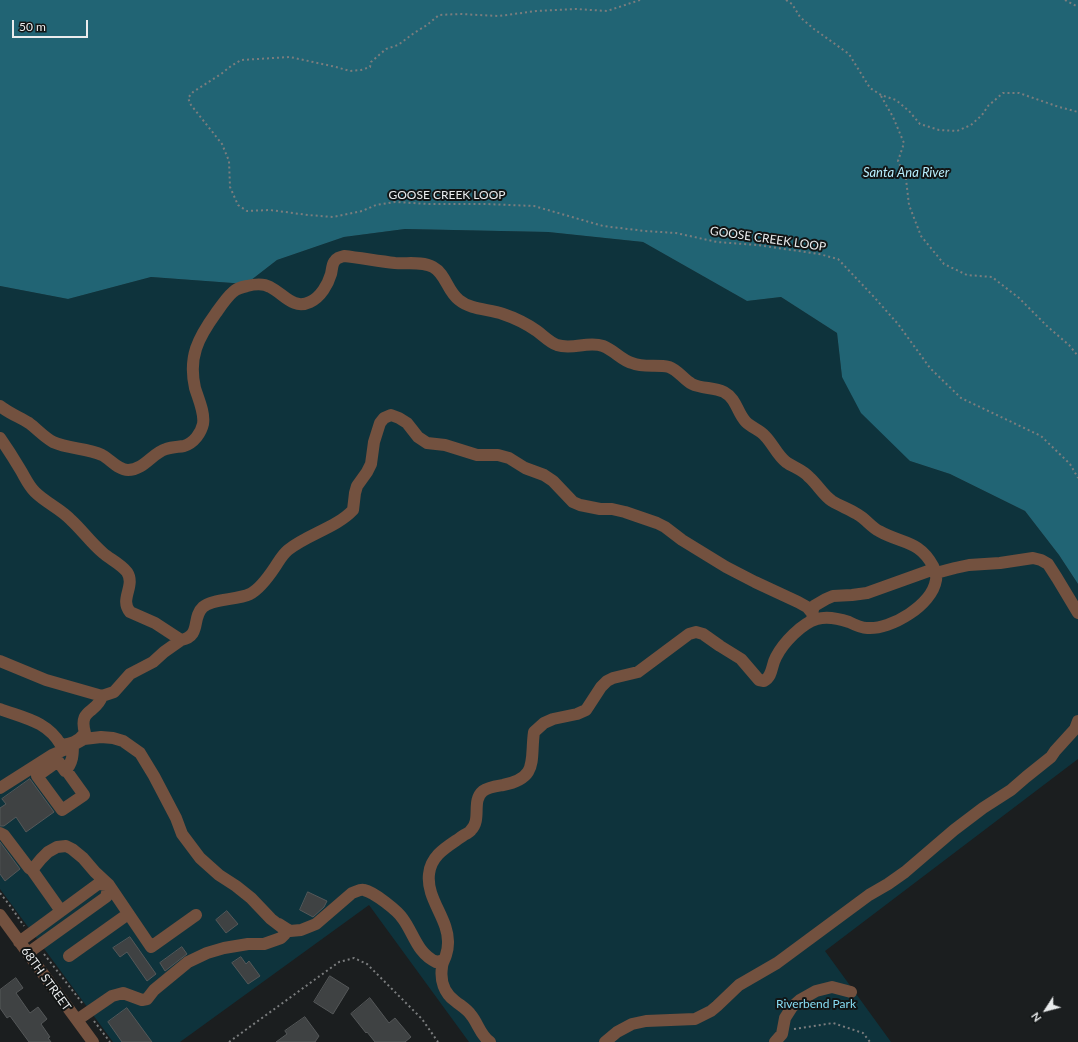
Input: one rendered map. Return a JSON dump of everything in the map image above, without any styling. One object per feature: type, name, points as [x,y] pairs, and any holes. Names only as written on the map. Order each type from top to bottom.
[{"type":"street","points":[[0,406],[28,423],[51,441],[67,447],[101,455],[118,467],[127,471],[134,469],[142,466],[163,450],[185,446],[197,437],[203,422],[199,399],[195,388],[193,371],[194,354],[197,344],[207,326],[234,291],[240,287],[258,284],[270,287],[292,303],[300,304],[310,302],[317,298],[322,292],[329,281],[334,261],[339,257],[344,256],[396,263],[420,264],[436,268],[459,300],[475,308],[495,312],[513,318],[539,332],[545,338],[558,345],[589,344],[604,346],[632,364],[669,367],[675,370],[690,383],[725,393],[731,397],[746,422],[765,436],[783,460],[809,477],[830,500],[860,515],[873,528],[882,533],[898,538],[920,549],[927,556],[935,571],[936,580],[934,588],[925,602],[909,614],[886,626],[865,628],[838,619],[817,619],[813,617],[807,607],[726,567],[657,523],[625,512],[612,509],[600,509],[573,502],[553,481],[544,475],[525,468],[509,458],[498,455],[477,455],[445,445],[427,443],[418,437],[407,423],[391,415],[384,418],[380,423],[374,442],[371,464],[368,472],[357,486],[353,510],[342,519],[287,550],[270,575],[252,593],[243,597],[208,604],[203,607],[199,613],[194,632],[188,639],[181,640],[153,662],[130,674],[114,692],[102,696],[46,680],[21,670],[11,664],[0,661]]},
{"type":"street","points":[[0,438],[36,494],[71,519],[90,541],[127,572],[130,585],[126,604],[130,612],[155,624],[181,640]]},
{"type":"street","points":[[490,1042],[485,1039],[472,1016],[466,1009],[447,994],[444,987],[441,978],[442,965],[447,949],[447,935],[432,897],[428,874],[434,858],[440,852],[472,830],[476,822],[480,794],[484,790],[519,780],[527,774],[531,768],[534,732],[544,723],[586,710],[607,681],[613,678],[638,672],[689,634],[696,632],[703,634],[741,659],[759,680],[764,681],[769,678],[777,654],[795,632],[813,617],[814,606],[826,598],[867,593],[935,571],[969,565],[1000,563],[1033,558],[1041,560],[1048,564],[1078,613]]},
{"type":"street","points":[[0,788],[69,745],[85,733],[83,728],[83,719],[100,702],[102,696]]},
{"type":"street","points":[[0,709],[39,723],[49,730],[57,739],[69,745],[84,739],[101,737],[113,738],[123,742],[140,753],[176,818],[182,834],[200,858],[219,875],[251,898],[271,919],[284,929],[285,934],[281,938],[264,944],[248,944],[224,948],[207,953],[188,962],[154,990],[147,999],[142,1000],[123,993],[112,996],[77,1020]]},
{"type":"street","points":[[605,1042],[617,1032],[632,1024],[646,1021],[696,1019],[711,1011],[739,985],[776,963],[869,895],[888,884],[982,808],[1011,790],[1026,776],[1051,757],[1074,729],[1078,721]]},
{"type":"street","points":[[69,745],[90,736],[98,735],[118,737],[138,749],[156,776],[188,839],[200,857],[220,874],[251,896],[283,927],[290,931],[301,930],[316,924],[352,893],[364,890],[386,903],[403,918],[416,943],[432,960],[436,962],[444,960]]},
{"type":"street","points":[[66,770],[72,762],[69,745]]},
{"type":"street","points":[[0,833],[4,835],[32,870],[61,911]]},
{"type":"street","points":[[32,870],[48,852],[57,847],[66,846],[72,849],[83,858],[109,885],[151,947],[196,915]]},
{"type":"street","points":[[19,942],[98,884],[109,885]]},
{"type":"street","points":[[28,953],[106,897],[109,885]]},
{"type":"street","points":[[69,956],[128,914]]},
{"type":"street","name":"68TH STREET","points":[[0,915],[93,1042]]},
{"type":"street","points":[[777,1040],[782,1034],[785,1018],[792,1007],[800,1000],[816,991],[832,987],[851,992]]},
{"type":"path","name":"GOOSE CREEK LOOP","points":[[640,0],[607,11],[576,9],[536,11],[499,16],[460,14],[439,15],[398,45],[386,49],[371,62],[370,67],[361,70],[350,71],[290,57],[242,60],[193,92],[188,98],[222,144],[229,161],[230,187],[238,205],[247,211],[270,210],[308,216],[333,217],[362,211],[376,205],[395,202],[534,206],[603,226],[676,233],[717,242],[804,251],[838,259],[893,319],[930,368],[961,398],[1041,436],[1070,464],[1078,478]]},
{"type":"path","points":[[786,0],[792,4],[800,17],[849,54],[870,88],[880,95],[896,100],[909,111],[920,124],[939,130],[957,131],[971,125],[982,115],[988,106],[1003,93],[1019,93],[1078,112]]},
{"type":"path","points":[[1065,0],[1078,7]]},
{"type":"path","points":[[880,95],[893,117],[904,143],[898,161],[906,179],[909,205],[921,236],[944,264],[967,275],[992,277],[1019,298],[1048,327],[1069,345],[1078,356]]},
{"type":"path","points":[[1074,470],[1078,468]]},
{"type":"path","points":[[0,893],[29,934]]},
{"type":"path","points":[[38,946],[110,1042]]},
{"type":"path","points":[[229,1042],[339,962],[354,958],[366,964],[422,1019],[438,1042]]},
{"type":"path","points":[[777,1040],[792,1029],[833,1023],[863,1033],[870,1042]]},
{"type":"green space","name":"Riverbend Park","points":[[405,229],[548,232],[643,242],[747,301],[781,297],[837,333],[842,377],[910,461],[950,474],[1025,511],[1059,555],[1078,584],[1078,759],[825,951],[891,1042],[469,1042],[369,905],[180,1042],[113,1042],[0,889],[0,286],[68,299],[151,277],[246,284],[277,260],[344,237]]},
{"type":"water","name":"Santa Ana River","points":[[0,0],[1078,0],[1078,584],[1059,555],[1025,511],[950,474],[910,461],[861,413],[842,377],[837,333],[781,297],[747,301],[643,242],[548,232],[405,229],[344,237],[277,260],[246,284],[151,277],[68,299],[0,286]]},
{"type":"building","points":[[30,779],[54,812],[26,832],[16,817],[4,826],[0,826],[0,808],[6,804],[2,799]]},
{"type":"building","points":[[0,842],[20,869],[5,881],[0,874]]},
{"type":"building","points":[[308,892],[327,901],[324,907],[313,917],[300,910]]},
{"type":"building","points":[[227,911],[238,924],[226,933],[216,920]]},
{"type":"building","points":[[130,937],[156,974],[147,981],[127,952],[120,957],[113,948]]},
{"type":"building","points":[[182,947],[187,954],[165,971],[160,963]]},
{"type":"building","points":[[241,957],[246,964],[249,961],[260,976],[248,984],[232,963]]},
{"type":"building","points":[[330,976],[349,988],[333,1014],[314,1002]]},
{"type":"building","points":[[16,978],[23,988],[16,993],[30,1013],[38,1007],[47,1019],[41,1024],[50,1037],[48,1038],[51,1042],[29,1042],[10,1016],[7,1018],[0,1008],[0,990]]},
{"type":"building","points":[[370,998],[389,1023],[395,1018],[411,1037],[405,1042],[375,1042],[351,1014]]},
{"type":"building","points":[[127,1008],[152,1042],[122,1042],[108,1022]]},
{"type":"building","points":[[305,1017],[319,1036],[315,1042],[276,1042],[287,1034],[285,1031]]}]
